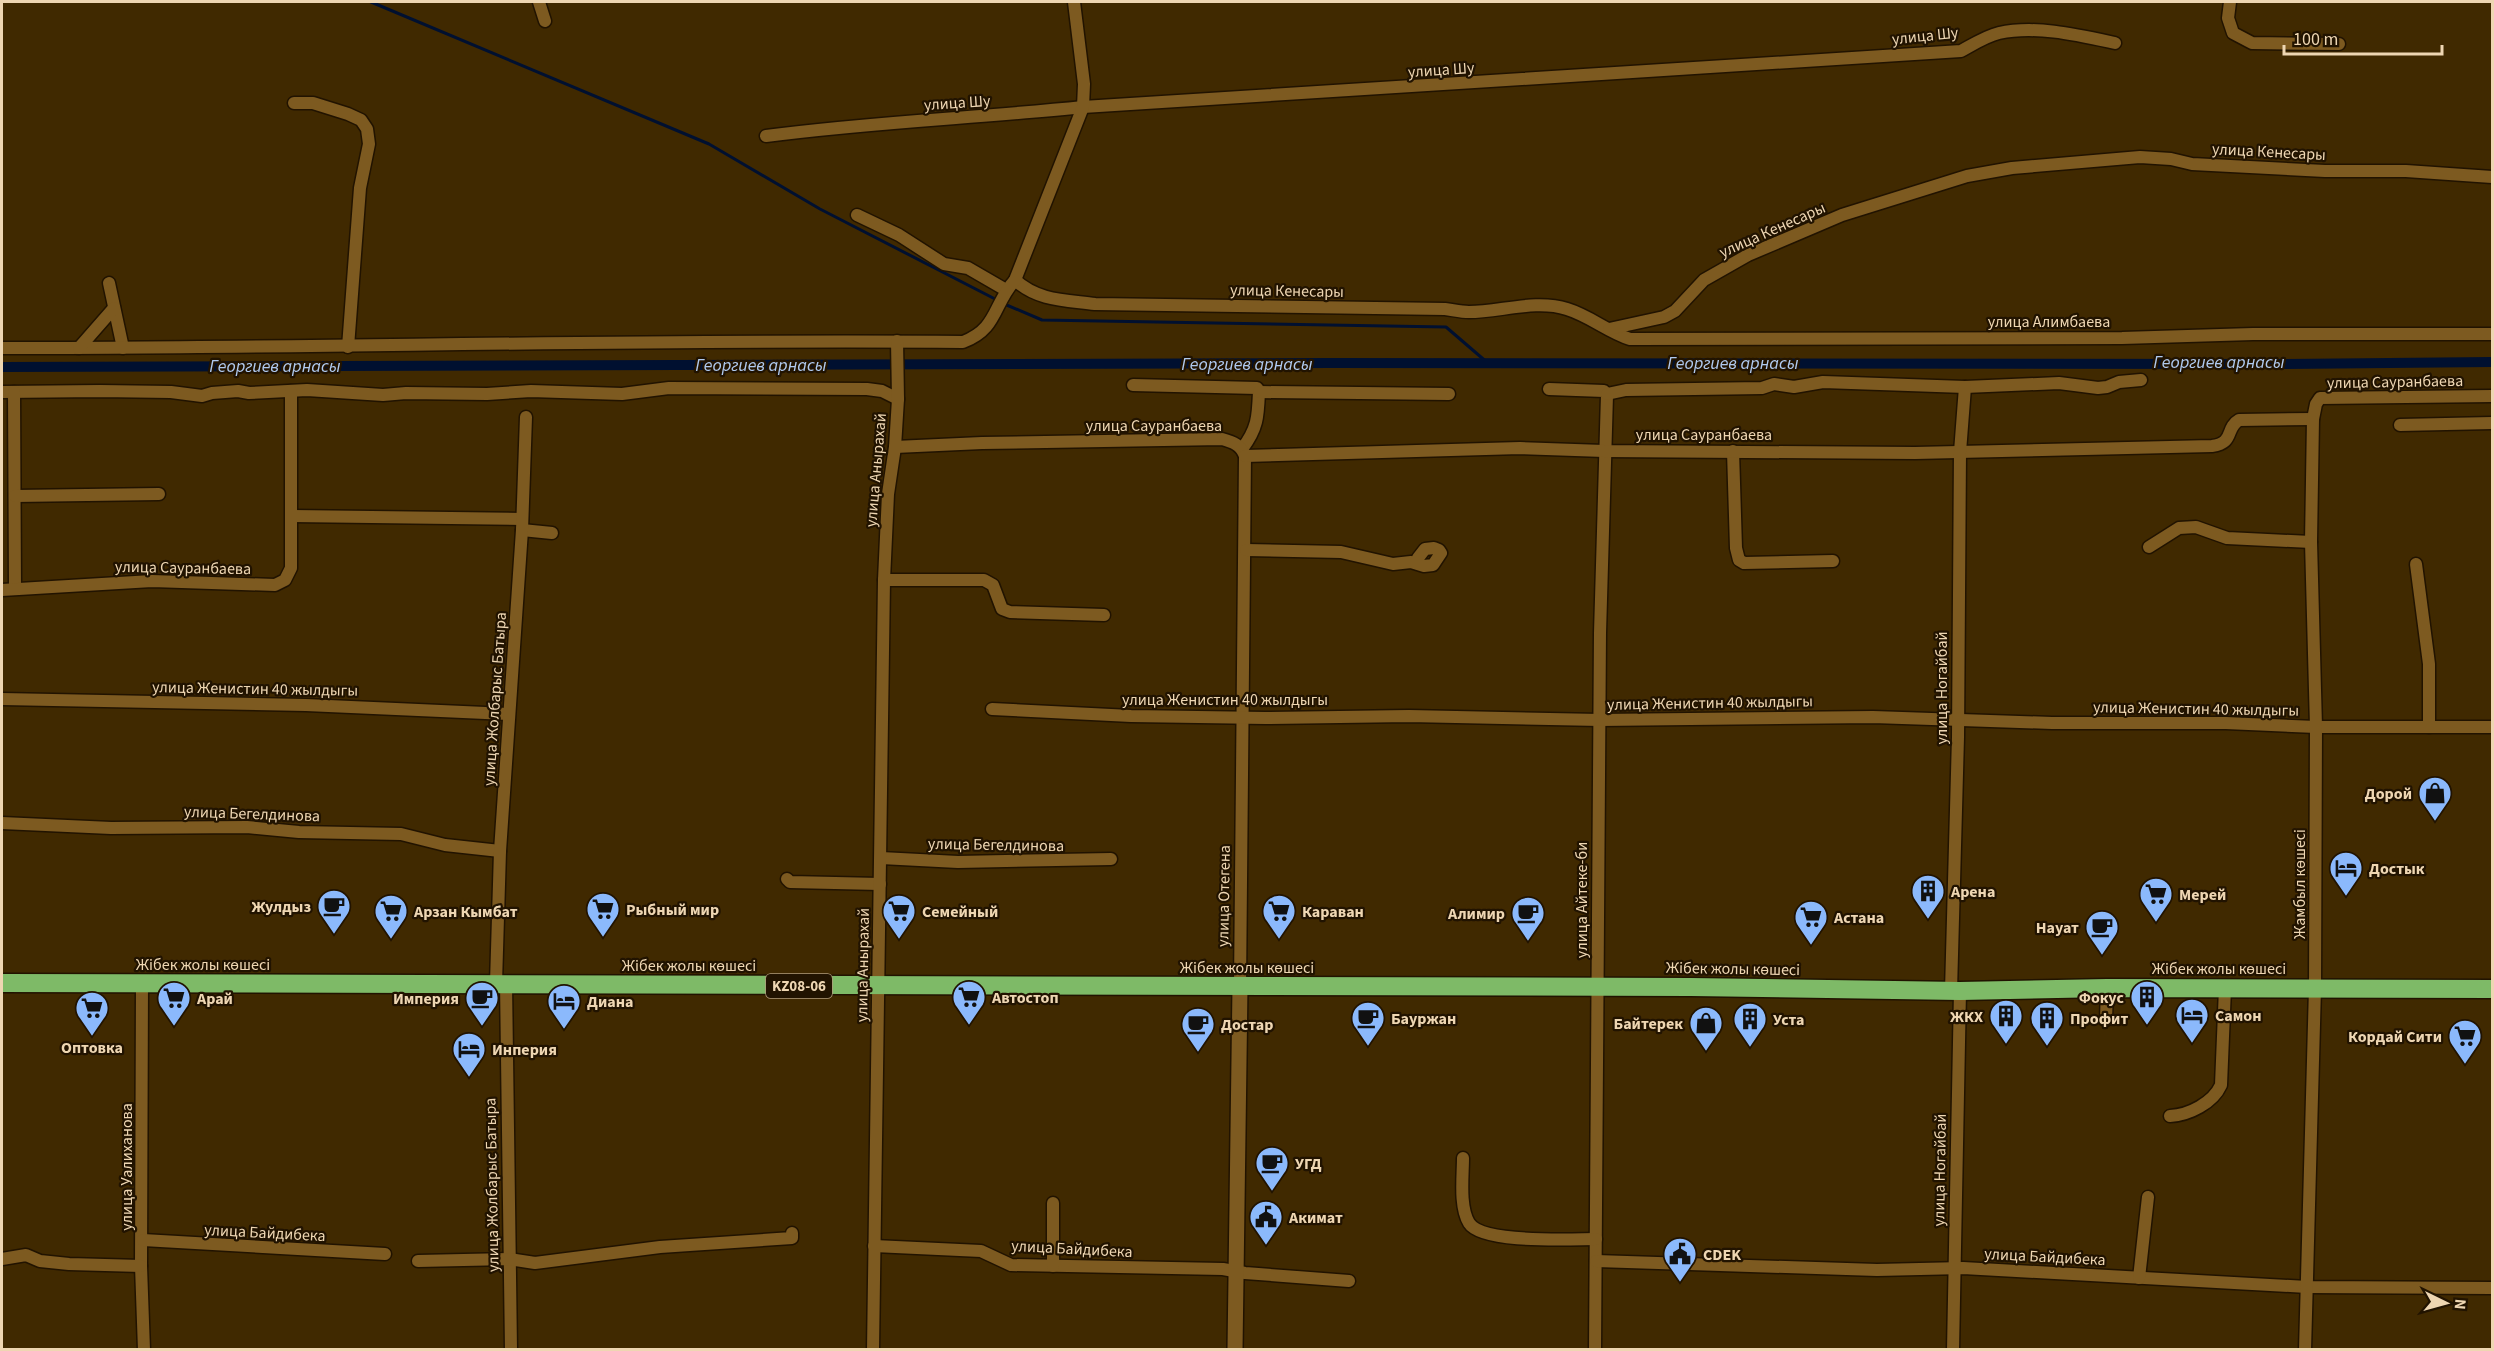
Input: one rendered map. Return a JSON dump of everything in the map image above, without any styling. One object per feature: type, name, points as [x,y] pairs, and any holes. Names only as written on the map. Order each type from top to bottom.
[{"type":"highway","name":"Жібек жолы көшесі","points":[[2,983],[1597,987],[1955,991],[2107,988],[2493,989]]},
{"type":"main road","name":"улица Отегена","points":[[1235,1350],[1240,987]]},
{"type":"street","points":[[539,2],[545,21]]},
{"type":"street","points":[[2,348],[963,342],[980,335],[992,319],[1006,290],[1015,280],[1083,108],[1083,84],[1074,2]]},
{"type":"street","points":[[2230,2],[2228,18],[2233,33],[2252,43],[2339,44]]},
{"type":"street","name":"улица Шу","points":[[766,136],[838,126],[1004,116],[1083,108],[1961,51],[1998,33],[2031,31],[2070,34],[2115,43]]},
{"type":"street","points":[[294,103],[313,103],[348,114],[361,120],[367,129],[369,144],[360,188],[348,347]]},
{"type":"street","name":"улица Кенесары","points":[[1015,280],[1027,290],[1041,297],[1095,304],[1401,308],[1467,312],[1543,306],[1566,309],[1609,329],[1664,318],[1675,311],[1704,280],[1748,255],[1842,215],[1967,176],[1990,172],[2140,157],[2170,159],[2192,164],[2325,171],[2406,171],[2493,177]]},
{"type":"street","points":[[857,215],[899,235],[944,264],[968,268],[1006,290]]},
{"type":"street","points":[[109,283],[123,348]]},
{"type":"street","points":[[79,348],[114,308]]},
{"type":"street","name":"улица Алимбаева","points":[[1609,329],[1615,334],[1630,339],[2122,338],[2253,334],[2493,334]]},
{"type":"street","points":[[897,341],[898,395]]},
{"type":"street","points":[[1549,389],[1606,393],[1626,390],[1762,388],[1774,384],[1794,387],[1823,382],[1965,387],[2059,383],[2098,388],[2107,387],[2119,381],[2141,380]]},
{"type":"street","points":[[1133,385],[1257,388],[1259,392],[1255,431],[1244,452]]},
{"type":"street","name":"улица Ногайбай","points":[[1953,1350],[1960,452],[1965,387]]},
{"type":"street","name":"улица Анырахай","points":[[291,391],[383,395],[643,392],[680,388],[867,389],[898,395],[895,447],[888,494],[885,580],[873,1350]]},
{"type":"street","points":[[15,588],[15,496],[8,392],[171,392],[202,396],[212,393],[291,391]]},
{"type":"street","name":"улица Сауранбаева","points":[[2,590],[152,581],[275,585],[285,580],[291,568],[291,391]]},
{"type":"street","points":[[1259,392],[1449,394]]},
{"type":"street","name":"улица Айтеке-би","points":[[1595,1350],[1599,720],[1606,393]]},
{"type":"street","name":"улица Сауранбаева","points":[[895,447],[982,442],[1222,439],[1244,452],[1489,448],[1604,451],[1960,452],[2212,446],[2221,445],[2227,440],[2235,422],[2239,420],[2313,419],[2316,404],[2320,399],[2493,396]]},
{"type":"street","name":"улица Жолбарыс Батыра","points":[[511,1350],[501,983],[500,851],[522,524],[526,417]]},
{"type":"street","name":"Жамбыл көшесі","points":[[2305,1350],[2315,988],[2316,727],[2311,542],[2313,419]]},
{"type":"street","points":[[2400,425],[2493,423]]},
{"type":"street","points":[[1733,451],[1736,548],[1740,560],[1744,563],[1833,561]]},
{"type":"street","name":"улица Отегена","points":[[1240,987],[1246,550],[1244,452]]},
{"type":"street","points":[[15,496],[159,494]]},
{"type":"street","points":[[292,516],[522,524],[552,533]]},
{"type":"street","points":[[2149,547],[2179,528],[2196,527],[2227,538],[2311,542]]},
{"type":"street","points":[[1246,550],[1341,552],[1393,564],[1419,563]]},
{"type":"street","points":[[2416,564],[2429,664],[2429,727]]},
{"type":"street","points":[[885,580],[984,580],[993,585],[1002,609],[1010,612],[1104,615]]},
{"type":"street","name":"улица Женистин 40 жылдыгы","points":[[2,699],[306,705],[508,714]]},
{"type":"street","name":"улица Женистин 40 жылдыгы","points":[[992,709],[1131,716],[1420,716],[1599,720],[1873,717],[2052,723],[2493,727]]},
{"type":"street","name":"улица Бегелдинова","points":[[2,822],[111,828],[247,827],[299,832],[401,834],[445,845],[500,851]]},
{"type":"street","name":"улица Бегелдинова","points":[[881,858],[958,862],[1111,859]]},
{"type":"street","points":[[787,879],[790,882],[880,884]]},
{"type":"street","name":"улица Уалиханова","points":[[142,984],[143,1240],[141,1266],[144,1350]]},
{"type":"street","points":[[2106,1020],[2107,988]]},
{"type":"street","points":[[2170,1116],[2184,1115],[2192,1111],[2219,1091],[2226,988]]},
{"type":"street","points":[[1463,1158],[1464,1203],[1469,1222],[1474,1228],[1502,1236],[1596,1239]]},
{"type":"street","points":[[2139,1278],[2148,1197]]},
{"type":"street","points":[[1053,1203],[1053,1266]]},
{"type":"street","points":[[418,1261],[509,1259],[535,1263],[649,1249],[792,1238],[792,1233]]},
{"type":"street","name":"улица Байдибека","points":[[143,1240],[385,1254]]},
{"type":"street","name":"улица Байдибека","points":[[874,1246],[981,1251],[1011,1265],[1235,1270],[1268,1276],[1349,1281]]},
{"type":"street","points":[[2,1258],[26,1255],[31,1259],[59,1263],[141,1266]]},
{"type":"street","name":"улица Байдибека","points":[[1596,1261],[1876,1270],[1954,1269],[2385,1290],[2493,1288]]},
{"type":"waterway","points":[[371,2],[709,144],[820,209],[997,300]]},
{"type":"waterway","points":[[1002,303],[1042,320],[1446,327],[1489,364]]},
{"type":"waterway","name":"Георгиев арнасы","points":[[2,367],[2492,362]]},
{"type":"place","name":"Дорой","points":[[2435,822]]},
{"type":"place","name":"Достык","points":[[2346,897]]},
{"type":"place","name":"Арена","points":[[1928,920]]},
{"type":"place","name":"Мерей","points":[[2156,923]]},
{"type":"place","name":"Жулдыз","points":[[334,935]]},
{"type":"place","name":"Рыбный мир","points":[[603,938]]},
{"type":"place","name":"Арзан Кымбат","points":[[391,940]]},
{"type":"place","name":"Семейный","points":[[899,940]]},
{"type":"place","name":"Караван","points":[[1279,940]]},
{"type":"place","name":"Алимир","points":[[1528,942]]},
{"type":"place","name":"Астана","points":[[1811,946]]},
{"type":"place","name":"Науат","points":[[2102,956]]},
{"type":"place","name":"Автостоп","points":[[969,1026]]},
{"type":"place","name":"Фокус","points":[[2147,1026]]},
{"type":"place","name":"Арай","points":[[174,1027]]},
{"type":"place","name":"Империя","points":[[482,1027]]},
{"type":"place","name":"Диана","points":[[564,1030]]},
{"type":"place","name":"Оптовка","points":[[92,1037]]},
{"type":"place","name":"Самон","points":[[2192,1044]]},
{"type":"place","name":"ЖКХ","points":[[2006,1045]]},
{"type":"place","name":"Бауржан","points":[[1368,1047]]},
{"type":"place","name":"Профит","points":[[2047,1047]]},
{"type":"place","name":"Уста","points":[[1750,1048]]},
{"type":"place","name":"Байтерек","points":[[1706,1052]]},
{"type":"place","name":"Достар","points":[[1198,1053]]},
{"type":"place","name":"Кордай Сити","points":[[2465,1065]]},
{"type":"place","name":"Инперия","points":[[469,1078]]},
{"type":"place","name":"УГД","points":[[1272,1192]]},
{"type":"place","name":"Акимат","points":[[1266,1246]]},
{"type":"place","name":"CDEK","points":[[1680,1283]]}]
